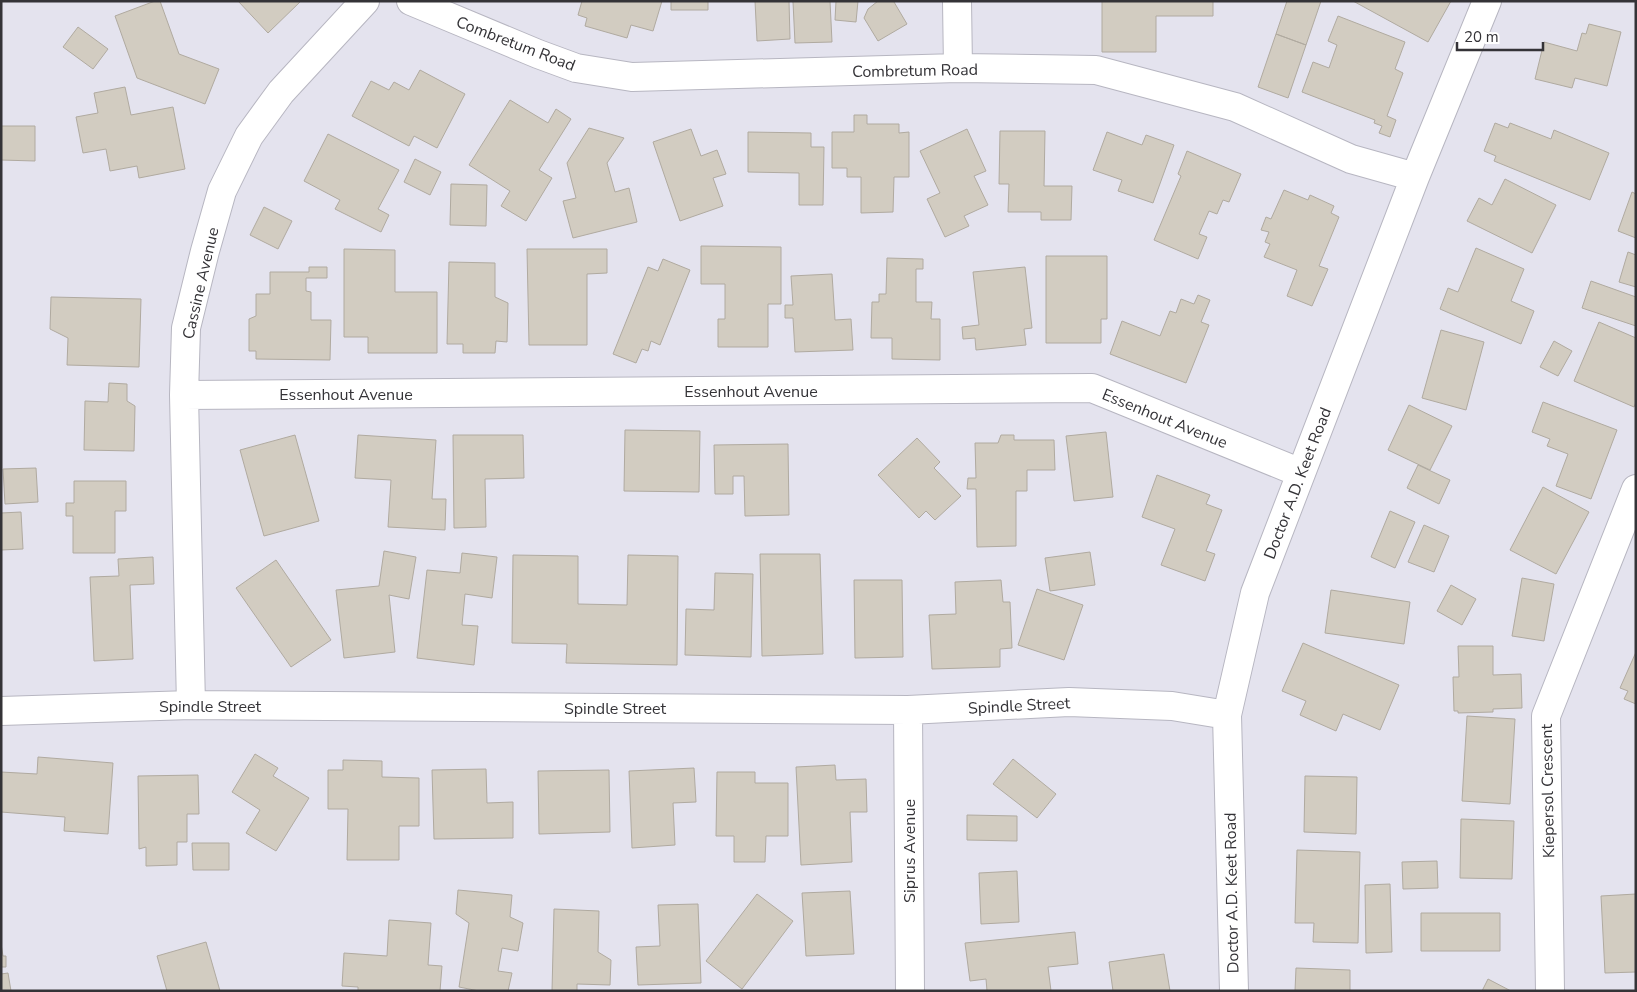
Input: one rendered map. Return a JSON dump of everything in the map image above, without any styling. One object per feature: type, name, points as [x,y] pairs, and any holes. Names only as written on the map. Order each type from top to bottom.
[{"type":"street","name":"Cassine Avenue","points":[[191,705],[184,395],[186,328],[205,250],[222,191],[249,136],[281,92],[365,1]]},
{"type":"street","name":"Combretum Road","points":[[411,1],[576,68],[632,77],[958,68],[1096,70],[1235,107],[1352,159],[1415,177]]},
{"type":"street","points":[[957,1],[958,68]]},
{"type":"street","name":"Doctor A.D. Keet Road","points":[[1234,991],[1227,715],[1255,593],[1415,177],[1487,1]]},
{"type":"street","name":"Essenhout Avenue","points":[[184,395],[1092,388],[1301,473]]},
{"type":"street","name":"Kiepersol Crescent","points":[[1550,991],[1546,716],[1636,489]]},
{"type":"street","name":"Spindle Street","points":[[1,711],[191,705],[908,710],[1069,702],[1172,706],[1227,715]]},
{"type":"street","name":"Siprus Avenue","points":[[908,710],[910,991]]},
{"type":"building","points":[[155,1],[160,1],[179,54],[219,69],[205,104],[137,78],[115,16]]},
{"type":"building","points":[[238,1],[301,1],[268,33]]},
{"type":"building","points":[[582,1],[662,1],[653,31],[631,25],[627,38],[585,26],[587,18],[578,15]]},
{"type":"building","points":[[671,1],[708,1],[708,10],[671,10]]},
{"type":"building","points":[[755,1],[789,1],[790,39],[757,41]]},
{"type":"building","points":[[791,1],[830,1],[832,42],[795,43],[793,2]]},
{"type":"building","points":[[836,1],[858,1],[856,22],[835,20]]},
{"type":"building","points":[[878,1],[895,1],[907,24],[878,41],[864,18],[868,9]]},
{"type":"building","points":[[1102,1],[1213,1],[1213,16],[1156,16],[1156,52],[1102,52]]},
{"type":"building","points":[[1287,1],[1321,1],[1306,45],[1276,34]]},
{"type":"building","points":[[1353,1],[1451,1],[1428,42]]},
{"type":"building","points":[[1338,16],[1405,42],[1395,69],[1403,73],[1387,116],[1396,120],[1390,137],[1379,133],[1382,126],[1374,123],[1375,120],[1302,92],[1313,62],[1329,68],[1337,45],[1328,41]]},
{"type":"building","points":[[1589,24],[1621,32],[1607,86],[1575,78],[1572,88],[1535,79],[1544,42],[1577,51],[1582,33],[1586,34]]},
{"type":"building","points":[[78,27],[108,49],[93,69],[63,47]]},
{"type":"building","points":[[1276,34],[1306,45],[1288,98],[1258,87]]},
{"type":"building","points":[[420,70],[465,94],[437,148],[414,136],[409,146],[352,116],[371,81],[389,90],[394,82],[409,90]]},
{"type":"building","points":[[125,87],[131,115],[173,107],[185,169],[139,178],[137,166],[110,171],[106,149],[83,153],[76,117],[98,113],[94,93]]},
{"type":"building","points":[[510,100],[548,123],[556,109],[571,119],[539,170],[552,178],[526,221],[501,206],[510,191],[469,165]]},
{"type":"building","points":[[854,115],[867,115],[867,124],[899,124],[899,133],[909,132],[909,177],[894,177],[893,212],[861,213],[861,177],[847,177],[847,168],[832,168],[832,132],[854,132]]},
{"type":"building","points":[[1495,123],[1508,128],[1510,123],[1551,139],[1554,130],[1609,153],[1590,200],[1494,161],[1496,156],[1484,151]]},
{"type":"building","points":[[1,126],[35,126],[35,161],[1,160]]},
{"type":"building","points":[[589,128],[624,138],[607,163],[615,192],[629,188],[637,222],[573,238],[563,201],[576,198],[567,163]]},
{"type":"building","points":[[691,129],[701,156],[717,150],[726,174],[713,178],[723,206],[680,221],[653,142]]},
{"type":"building","points":[[967,129],[986,171],[974,176],[988,205],[964,216],[969,226],[945,237],[927,199],[940,193],[920,151]]},
{"type":"building","points":[[1000,131],[1045,131],[1044,186],[1072,186],[1071,220],[1041,220],[1041,212],[1008,212],[1009,184],[999,184]]},
{"type":"building","points":[[748,132],[811,133],[811,147],[824,147],[823,205],[799,205],[799,173],[748,172]]},
{"type":"building","points":[[1107,132],[1142,145],[1146,135],[1174,145],[1153,203],[1118,191],[1122,180],[1093,170]]},
{"type":"building","points":[[328,134],[399,170],[378,209],[389,215],[381,232],[335,209],[340,200],[304,181]]},
{"type":"building","points":[[1187,151],[1241,174],[1229,202],[1223,200],[1217,214],[1209,211],[1199,234],[1207,237],[1198,259],[1154,240],[1181,176],[1178,174]]},
{"type":"building","points":[[415,159],[441,172],[430,195],[404,182]]},
{"type":"building","points":[[1505,179],[1556,205],[1532,253],[1467,221],[1479,198],[1492,205]]},
{"type":"building","points":[[451,184],[487,185],[486,226],[450,225]]},
{"type":"building","points":[[1284,190],[1308,200],[1310,195],[1334,206],[1331,213],[1339,217],[1319,266],[1328,269],[1312,306],[1287,296],[1297,270],[1264,257],[1270,244],[1265,242],[1269,232],[1261,230],[1266,217],[1271,219]]},
{"type":"building","points":[[1632,192],[1636,194],[1636,238],[1618,231]]},
{"type":"building","points":[[264,207],[292,221],[278,249],[250,235]]},
{"type":"building","points":[[701,246],[781,247],[781,304],[768,304],[768,347],[718,347],[718,319],[725,319],[725,284],[701,284]]},
{"type":"building","points":[[1476,248],[1524,269],[1511,301],[1534,311],[1521,344],[1440,309],[1448,288],[1458,292]]},
{"type":"building","points":[[344,249],[395,250],[395,292],[437,292],[437,353],[368,353],[368,337],[344,337]]},
{"type":"building","points":[[527,249],[607,249],[607,273],[587,274],[587,345],[529,345]]},
{"type":"building","points":[[1628,252],[1636,255],[1636,287],[1619,282]]},
{"type":"building","points":[[1046,256],[1107,256],[1107,319],[1101,319],[1101,343],[1046,343]]},
{"type":"building","points":[[887,258],[923,259],[923,269],[916,269],[916,302],[932,302],[931,319],[940,319],[940,360],[892,359],[892,338],[871,338],[872,302],[879,302],[879,294],[886,294]]},
{"type":"building","points":[[663,259],[690,270],[660,345],[651,341],[648,351],[642,349],[636,363],[613,354],[648,267],[658,271]]},
{"type":"building","points":[[449,262],[495,263],[495,297],[508,303],[507,342],[496,341],[495,353],[463,353],[463,344],[447,344]]},
{"type":"building","points":[[309,267],[327,267],[327,278],[306,278],[306,291],[311,292],[311,320],[331,320],[330,360],[256,359],[256,351],[249,351],[249,319],[256,316],[256,294],[270,294],[270,272],[309,272]]},
{"type":"building","points":[[1025,267],[1032,328],[1024,329],[1026,345],[976,350],[975,338],[963,339],[962,327],[979,325],[973,272]]},
{"type":"building","points":[[832,274],[835,320],[851,319],[853,350],[795,352],[793,318],[785,318],[785,305],[793,305],[791,276]]},
{"type":"building","points":[[1591,281],[1636,297],[1636,326],[1582,308]]},
{"type":"building","points":[[1198,295],[1210,300],[1201,322],[1209,325],[1186,383],[1110,354],[1122,321],[1160,336],[1170,311],[1176,313],[1181,299],[1194,304]]},
{"type":"building","points":[[51,297],[141,299],[139,367],[67,365],[68,338],[50,329]]},
{"type":"building","points":[[1599,322],[1636,338],[1636,402],[1634,407],[1574,381]]},
{"type":"building","points":[[1441,330],[1484,342],[1466,410],[1422,398]]},
{"type":"building","points":[[1554,341],[1572,351],[1558,376],[1540,367]]},
{"type":"building","points":[[109,383],[127,384],[127,401],[135,406],[134,451],[84,450],[85,401],[108,402]]},
{"type":"building","points":[[1543,402],[1617,430],[1591,499],[1556,486],[1568,454],[1547,446],[1550,439],[1532,432]]},
{"type":"building","points":[[1409,405],[1452,426],[1430,470],[1388,450]]},
{"type":"building","points":[[625,430],[700,431],[699,492],[624,491]]},
{"type":"building","points":[[1106,432],[1113,497],[1074,501],[1066,436]]},
{"type":"building","points":[[295,435],[319,521],[264,536],[240,450]]},
{"type":"building","points":[[358,435],[436,440],[432,499],[446,499],[445,530],[388,527],[391,480],[355,478]]},
{"type":"building","points":[[453,435],[523,435],[524,478],[485,479],[486,527],[454,528]]},
{"type":"building","points":[[1001,435],[1014,435],[1014,440],[1054,440],[1055,470],[1027,470],[1027,491],[1016,491],[1016,546],[977,547],[976,489],[967,489],[968,478],[976,478],[975,443],[998,443]]},
{"type":"building","points":[[917,438],[940,462],[934,468],[961,496],[935,520],[926,511],[919,518],[878,475]]},
{"type":"building","points":[[788,444],[789,515],[745,516],[744,476],[733,476],[733,494],[715,494],[714,445]]},
{"type":"building","points":[[1418,465],[1450,480],[1439,504],[1407,488]]},
{"type":"building","points":[[36,468],[38,502],[5,504],[3,469]]},
{"type":"building","points":[[1157,475],[1210,495],[1206,504],[1222,510],[1206,551],[1215,554],[1205,581],[1161,565],[1175,529],[1142,517]]},
{"type":"building","points":[[74,481],[126,481],[126,511],[115,511],[115,553],[73,553],[73,516],[66,516],[66,503],[74,503]]},
{"type":"building","points":[[1543,487],[1589,512],[1556,574],[1510,550]]},
{"type":"building","points":[[1390,511],[1415,522],[1395,568],[1371,557]]},
{"type":"building","points":[[21,512],[23,549],[1,550],[1,513]]},
{"type":"building","points":[[1424,525],[1449,536],[1434,572],[1408,562]]},
{"type":"building","points":[[384,551],[416,557],[409,599],[389,595],[395,652],[344,658],[336,590],[379,586]]},
{"type":"building","points":[[1090,552],[1095,585],[1050,591],[1045,558]]},
{"type":"building","points":[[462,553],[497,557],[492,598],[465,594],[462,625],[478,626],[474,665],[417,658],[427,570],[460,573]]},
{"type":"building","points":[[760,554],[820,554],[823,654],[762,656]]},
{"type":"building","points":[[513,555],[578,556],[578,604],[627,605],[628,555],[678,556],[677,665],[566,663],[567,644],[512,643]]},
{"type":"building","points":[[153,557],[154,584],[130,585],[133,659],[94,661],[90,577],[119,576],[118,559]]},
{"type":"building","points":[[276,560],[331,640],[291,667],[236,588]]},
{"type":"building","points":[[715,573],[753,574],[751,657],[685,655],[686,609],[714,610]]},
{"type":"building","points":[[1522,578],[1554,584],[1544,641],[1512,636]]},
{"type":"building","points":[[854,580],[902,580],[903,657],[855,658]]},
{"type":"building","points":[[1001,580],[1003,602],[1010,602],[1012,648],[1000,649],[1000,667],[932,669],[929,615],[956,614],[955,582]]},
{"type":"building","points":[[1451,585],[1476,599],[1462,625],[1437,611]]},
{"type":"building","points":[[1037,589],[1083,605],[1064,660],[1018,645]]},
{"type":"building","points":[[1331,590],[1410,602],[1404,644],[1325,633]]},
{"type":"building","points":[[1303,643],[1399,685],[1380,730],[1343,714],[1336,731],[1300,715],[1306,701],[1282,691]]},
{"type":"building","points":[[1458,646],[1493,646],[1493,675],[1521,674],[1522,708],[1493,709],[1493,712],[1458,713],[1458,711],[1454,711],[1453,677],[1459,677]]},
{"type":"building","points":[[1636,652],[1636,704],[1624,699],[1628,691],[1620,688]]},
{"type":"building","points":[[1467,716],[1515,719],[1510,804],[1462,801]]},
{"type":"building","points":[[255,754],[278,768],[273,776],[309,798],[276,851],[246,833],[260,810],[232,792]]},
{"type":"building","points":[[38,757],[113,763],[108,834],[64,831],[65,817],[1,812],[1,772],[37,774]]},
{"type":"building","points":[[1013,759],[1056,794],[1037,818],[993,784]]},
{"type":"building","points":[[343,760],[382,761],[382,777],[419,778],[419,826],[399,826],[399,860],[347,860],[348,809],[328,809],[328,770],[343,770]]},
{"type":"building","points":[[835,765],[836,780],[866,779],[867,812],[850,812],[852,862],[801,865],[796,767]]},
{"type":"building","points":[[694,768],[696,802],[673,803],[675,845],[632,848],[629,771]]},
{"type":"building","points":[[486,769],[487,803],[513,802],[513,838],[434,839],[432,770]]},
{"type":"building","points":[[609,770],[610,832],[539,834],[538,771]]},
{"type":"building","points":[[717,772],[755,772],[755,783],[788,783],[788,836],[766,836],[765,862],[734,862],[734,836],[716,836]]},
{"type":"building","points":[[198,775],[199,814],[187,814],[187,842],[177,842],[177,865],[146,866],[146,847],[139,849],[138,776]]},
{"type":"building","points":[[1305,776],[1357,777],[1356,834],[1304,832]]},
{"type":"building","points":[[967,815],[1017,816],[1017,841],[967,840]]},
{"type":"building","points":[[1461,819],[1514,821],[1512,879],[1460,878]]},
{"type":"building","points":[[192,843],[229,843],[229,870],[193,870]]},
{"type":"building","points":[[1297,850],[1360,852],[1358,943],[1313,942],[1314,923],[1295,923]]},
{"type":"building","points":[[1437,861],[1438,888],[1403,889],[1402,862]]},
{"type":"building","points":[[1017,871],[1019,922],[981,924],[979,873]]},
{"type":"building","points":[[1390,884],[1392,952],[1366,953],[1365,885]]},
{"type":"building","points":[[458,890],[512,895],[510,917],[523,923],[518,951],[502,948],[498,971],[512,973],[508,991],[479,991],[459,987],[469,923],[456,914]]},
{"type":"building","points":[[850,891],[854,954],[806,956],[802,893]]},
{"type":"building","points":[[757,894],[793,921],[742,989],[706,961]]},
{"type":"building","points":[[1636,894],[1636,972],[1605,973],[1601,896]]},
{"type":"building","points":[[698,904],[701,983],[638,985],[636,947],[660,946],[658,905]]},
{"type":"building","points":[[554,909],[599,911],[598,952],[611,960],[610,985],[577,984],[577,991],[552,991]]},
{"type":"building","points":[[1421,913],[1500,913],[1500,951],[1421,951]]},
{"type":"building","points":[[389,920],[431,923],[428,965],[442,966],[440,991],[358,991],[358,987],[342,986],[344,953],[387,956]]},
{"type":"building","points":[[1075,932],[1078,964],[1048,967],[1051,991],[987,991],[986,979],[970,981],[965,943]]},
{"type":"building","points":[[206,942],[220,991],[167,991],[157,956]]},
{"type":"building","points":[[1,944],[3,956],[6,956],[6,967],[1,967]]},
{"type":"building","points":[[1164,954],[1170,991],[1113,991],[1109,962]]},
{"type":"building","points":[[1296,968],[1350,970],[1350,991],[1295,991]]},
{"type":"building","points":[[8,973],[11,991],[1,991],[1,974]]},
{"type":"building","points":[[1488,979],[1511,991],[1482,991]]}]
